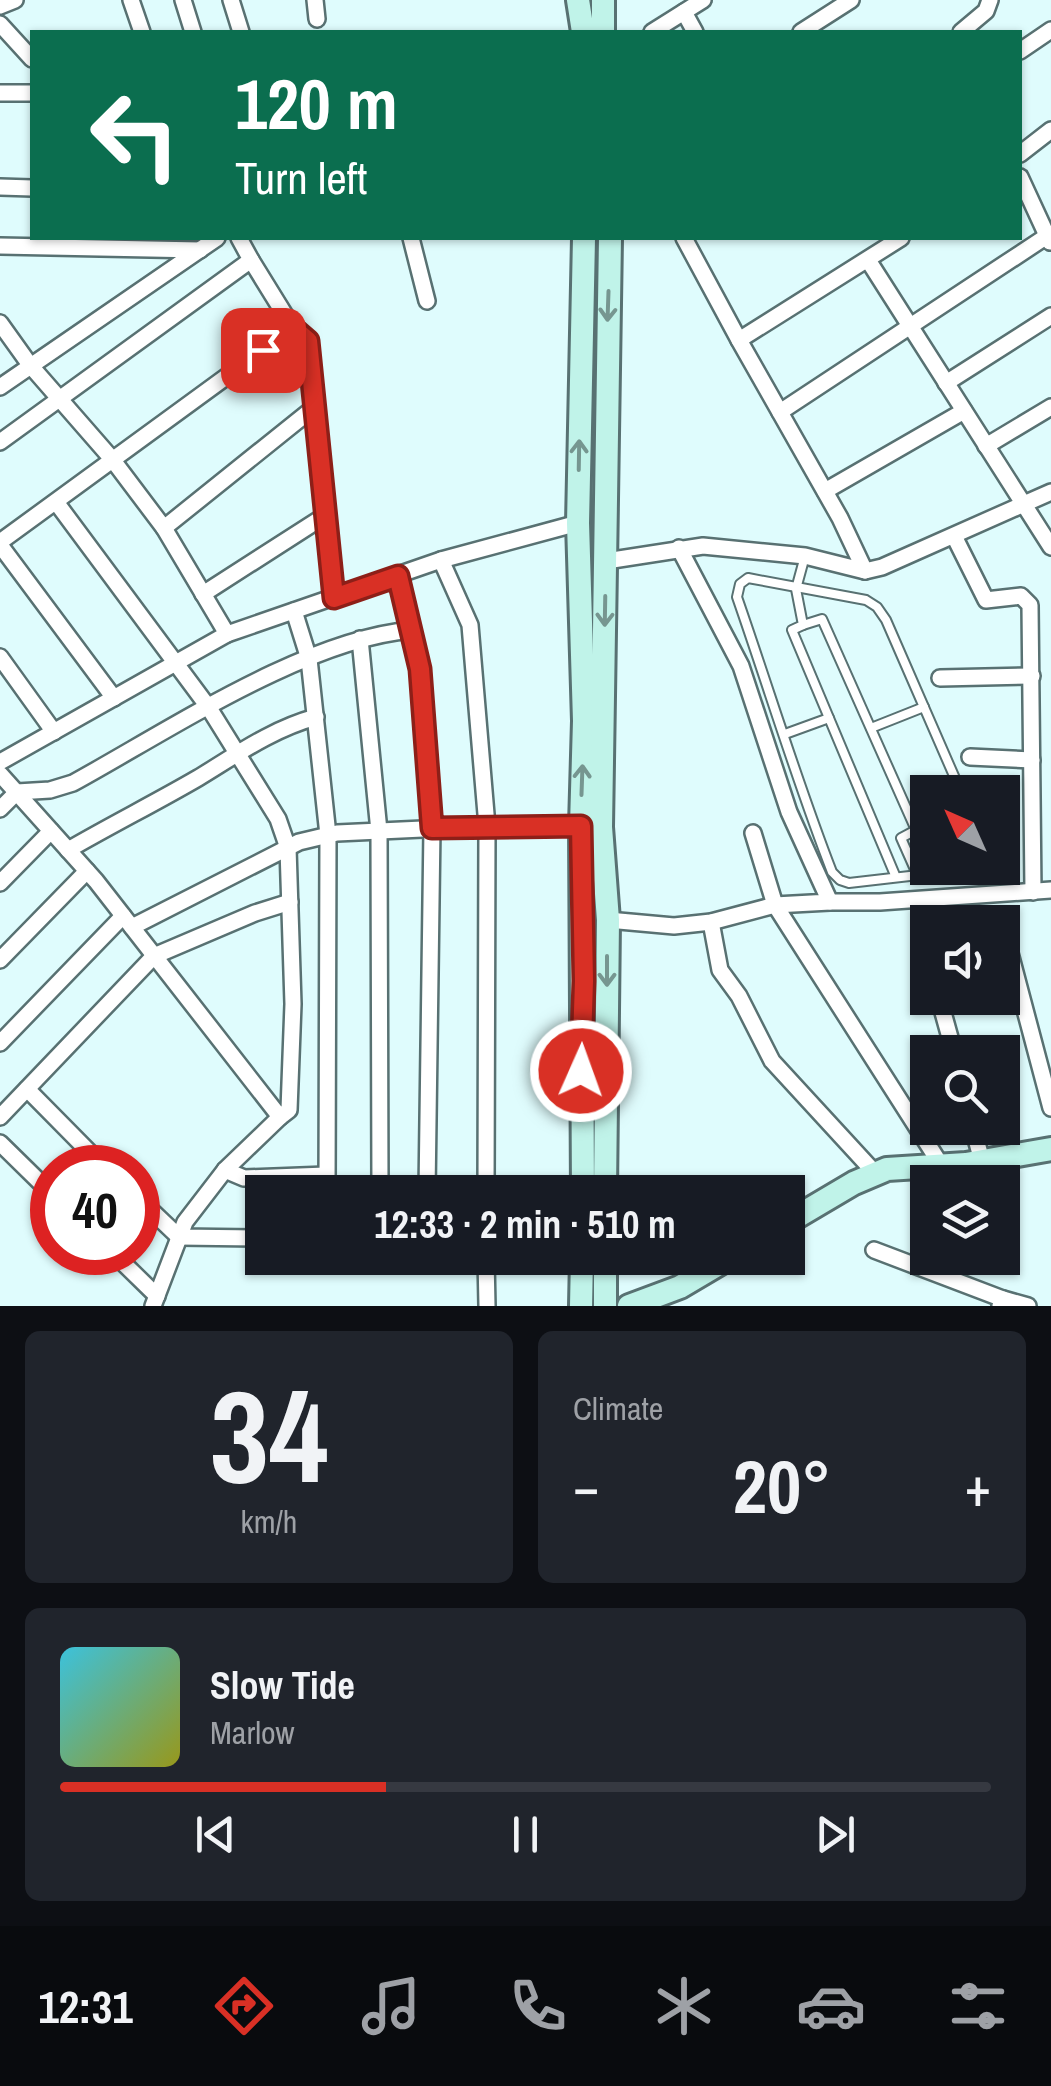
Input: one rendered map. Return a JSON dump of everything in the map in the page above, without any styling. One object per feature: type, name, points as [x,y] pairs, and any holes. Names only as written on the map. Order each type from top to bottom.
[{"type":"street","points":[[0,6],[15,0]]},
{"type":"street","points":[[131,0],[141,30]]},
{"type":"street","points":[[183,0],[192,30]]},
{"type":"street","points":[[231,0],[240,30]]},
{"type":"street","points":[[315,0],[317,20]]},
{"type":"street","points":[[578,0],[583,30]]},
{"type":"street","points":[[602,0],[603,30]]},
{"type":"street","points":[[655,30],[703,0]]},
{"type":"street","points":[[804,30],[851,0]]},
{"type":"street","points":[[963,30],[986,11],[990,0]]},
{"type":"street","points":[[684,12],[695,30]]},
{"type":"street","points":[[0,24],[30,57]]},
{"type":"street","points":[[1022,50],[1051,30]]},
{"type":"street","points":[[2,91],[30,93]]},
{"type":"street","points":[[1022,152],[1051,130]]},
{"type":"street","points":[[780,412],[1047,231],[1022,182]]},
{"type":"street","points":[[0,187],[30,188]]},
{"type":"street","points":[[0,387],[214,240]]},
{"type":"street","points":[[240,240],[293,328],[308,341],[334,598]]},
{"type":"street","points":[[412,240],[428,302]]},
{"type":"street","points":[[584,240],[578,522],[591,826],[608,920],[606,1175]]},
{"type":"street","points":[[583,1175],[591,826],[606,561],[603,516],[610,240]]},
{"type":"street","points":[[685,240],[825,491],[865,571]]},
{"type":"street","points":[[739,340],[898,240]]},
{"type":"street","points":[[0,246],[200,250]]},
{"type":"street","points":[[0,442],[251,260]]},
{"type":"street","points":[[868,260],[1051,547]]},
{"type":"street","points":[[946,383],[1051,316]]},
{"type":"street","points":[[1,328],[112,459],[164,528],[227,634]]},
{"type":"street","points":[[114,698],[0,544],[293,328]]},
{"type":"street","points":[[164,528],[316,406]]},
{"type":"street","points":[[986,446],[1051,407]]},
{"type":"street","points":[[825,491],[964,411]]},
{"type":"street","points":[[606,561],[703,546],[805,556],[865,571],[1051,492]]},
{"type":"street","points":[[56,502],[209,708],[278,819],[288,848],[293,1004],[289,1110],[226,1170],[184,1222],[155,1301],[132,1275]]},
{"type":"street","points":[[203,594],[326,515]]},
{"type":"street","points":[[0,762],[227,634],[441,560],[578,522]]},
{"type":"street","points":[[954,536],[986,600],[1021,596],[1030,605],[1033,892]]},
{"type":"street","points":[[679,548],[740,666],[789,812],[830,902]]},
{"type":"street","points":[[441,560],[470,625],[487,826],[486,1175]]},
{"type":"street","points":[[398,576],[420,669],[432,828],[427,1175]]},
{"type":"street","points":[[226,1170],[244,1178],[326,1174],[328,835],[310,659],[294,612]]},
{"type":"street","points":[[0,809],[17,792],[50,790],[73,783],[285,668],[379,633],[412,630]]},
{"type":"street","points":[[360,639],[379,831],[380,1175]]},
{"type":"street","points":[[0,657],[54,732]]},
{"type":"street","points":[[940,678],[1032,676]]},
{"type":"street","points":[[68,850],[236,753],[294,723],[316,718]]},
{"type":"street","points":[[970,757],[1032,760]]},
{"type":"street","points":[[0,774],[128,921],[280,1117]]},
{"type":"street","points":[[0,1043],[128,921],[288,848],[328,835],[379,831],[591,826]]},
{"type":"street","points":[[0,883],[51,831]]},
{"type":"street","points":[[752,833],[775,905],[941,1165],[1051,1148]]},
{"type":"street","points":[[0,960],[87,871]]},
{"type":"street","points":[[608,920],[674,926],[711,922],[775,905],[1051,890]]},
{"type":"street","points":[[995,894],[998,905]]},
{"type":"street","points":[[918,900],[919,905]]},
{"type":"street","points":[[0,1117],[154,956],[255,912],[290,902]]},
{"type":"street","points":[[711,922],[720,970],[739,996],[772,1061],[875,1173]]},
{"type":"street","points":[[1020,991],[1051,1108]]},
{"type":"street","points":[[26,1089],[82,1145]]},
{"type":"street","points":[[0,1143],[30,1172]]},
{"type":"street","points":[[978,1145],[982,1161]]},
{"type":"street","points":[[805,1212],[875,1173],[910,1169]]},
{"type":"street","points":[[160,1218],[179,1236],[245,1238]]},
{"type":"street","points":[[874,1250],[1002,1302],[1028,1306]]},
{"type":"street","points":[[486,1275],[487,1306]]},
{"type":"street","points":[[581,1306],[582,1275]]},
{"type":"street","points":[[604,1306],[605,1275]]},
{"type":"street","points":[[628,1306],[680,1287],[700,1275]]},
{"type":"lane","points":[[803,625],[796,589],[805,556]]},
{"type":"lane","points":[[910,874],[849,883],[832,872],[796,782],[786,734],[737,597],[740,584],[748,578],[866,600],[877,607],[954,775]]},
{"type":"lane","points":[[882,844],[916,830],[822,619],[792,630],[895,876]]},
{"type":"lane","points":[[870,728],[924,706]]},
{"type":"lane","points":[[786,734],[829,718]]},
{"type":"lane","points":[[901,838],[910,867]]},
{"type":"lane","points":[[915,885],[918,900]]},
{"type":"route","points":[[263,350],[293,328],[308,341],[334,598],[398,576],[420,669],[432,828],[581,826],[581,1071]]}]
